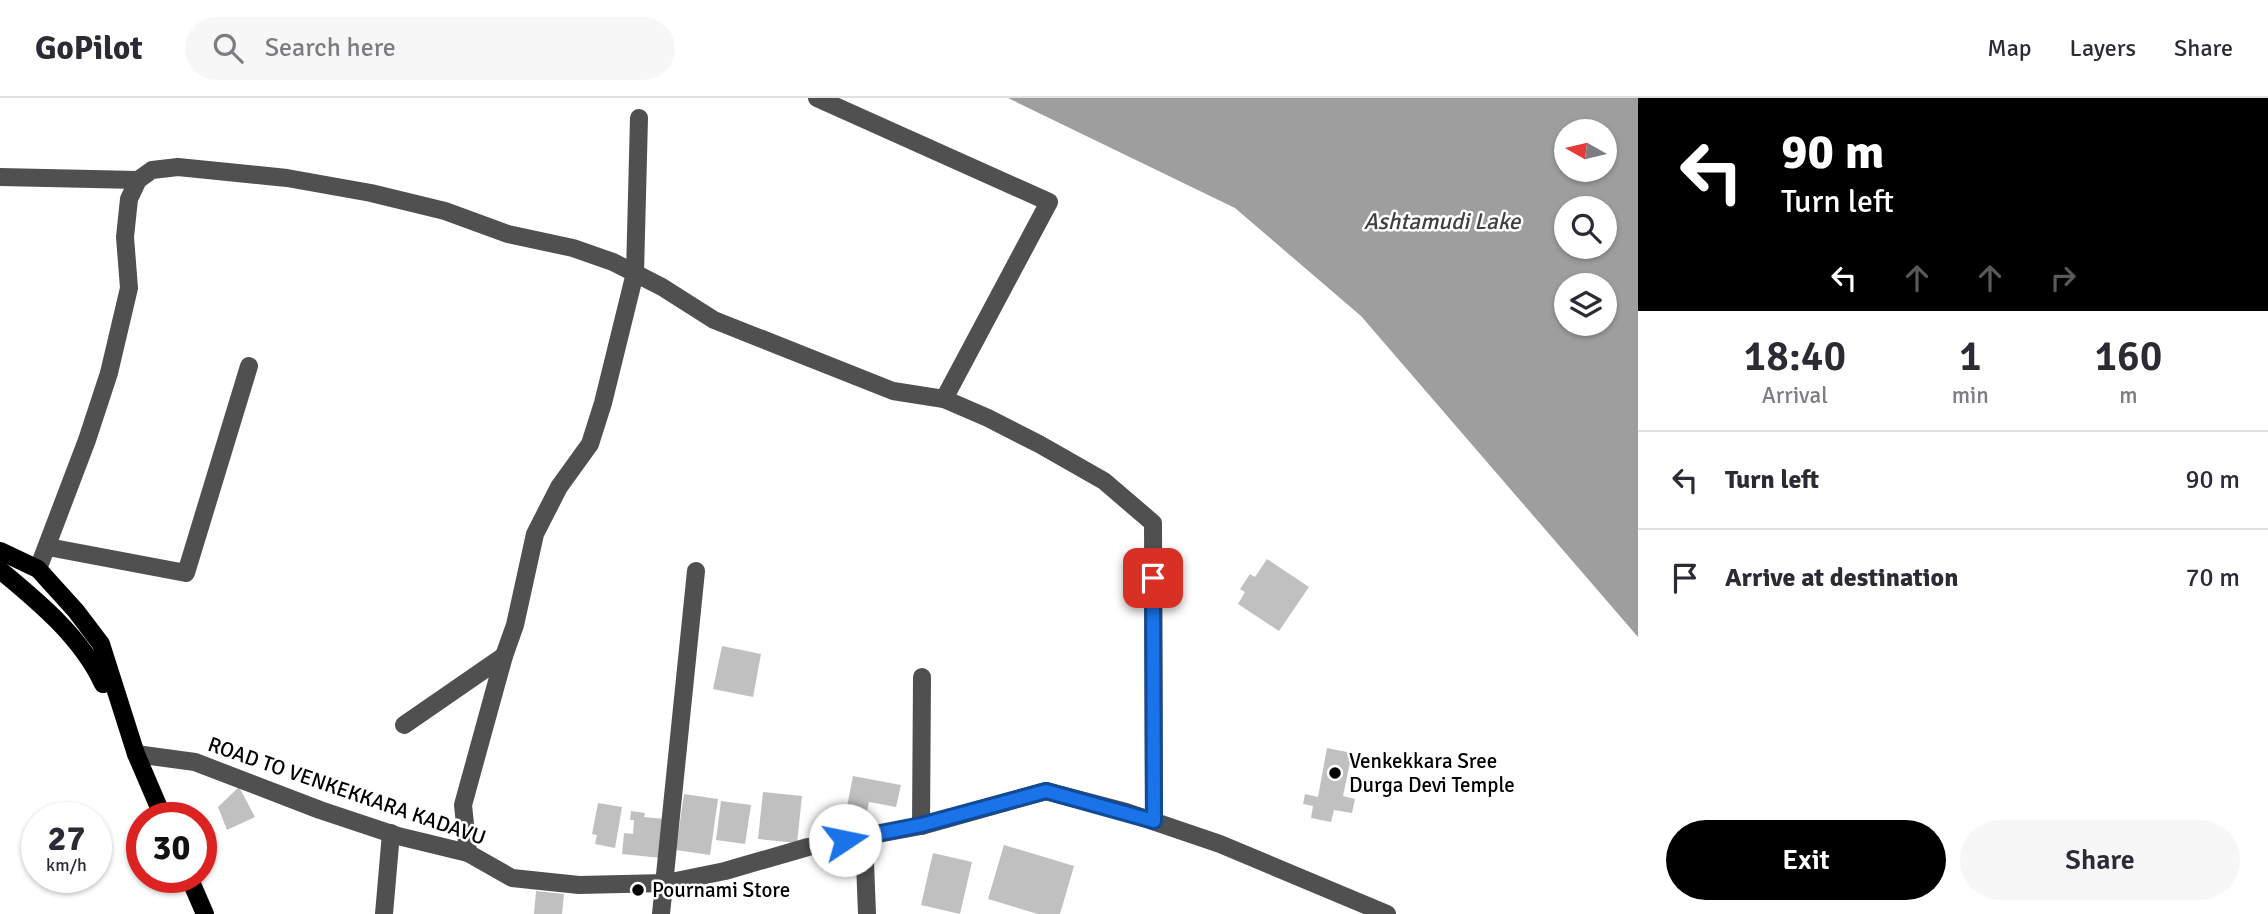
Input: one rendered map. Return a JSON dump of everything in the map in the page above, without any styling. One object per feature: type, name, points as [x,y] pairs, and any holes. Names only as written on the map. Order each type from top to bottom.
[{"type":"main road","points":[[0,551],[38,569],[76,611],[100,644],[136,754]]},
{"type":"main road","points":[[0,570],[38,601],[94,664],[157,802]]},
{"type":"main road","points":[[196,893],[205,914]]},
{"type":"street","points":[[817,98],[1049,202],[944,398]]},
{"type":"street","points":[[468,853],[463,805],[515,625],[535,534],[559,487],[590,444],[635,274],[639,118]]},
{"type":"street","points":[[38,569],[88,440],[108,373],[129,288],[125,237],[128,198],[138,180],[152,170],[178,167],[287,178],[359,191],[445,211],[508,234],[573,248],[614,262],[662,287],[714,320],[893,391],[944,398],[1039,444],[1104,481],[1153,523],[1154,821]]},
{"type":"street","points":[[0,177],[138,180]]},
{"type":"street","points":[[48,547],[186,573],[249,366]]},
{"type":"street","points":[[661,914],[696,571]]},
{"type":"street","points":[[404,725],[504,656]]},
{"type":"street","points":[[921,825],[922,677]]},
{"type":"street","name":"ROAD TO VENKEKKARA KADAVU","points":[[136,754],[194,762],[390,834],[468,853],[512,878],[579,885],[666,883],[725,871],[808,847],[921,825],[1046,791],[1154,821],[1220,844],[1387,914]]},
{"type":"street","points":[[384,914],[390,834]]},
{"type":"street","points":[[863,836],[867,914]]},
{"type":"water","name":"Ashtamudi Lake","points":[[1008,98],[1638,98],[1638,637],[1361,316],[1235,208]]},
{"type":"building","points":[[1267,559],[1309,587],[1279,631],[1238,604],[1245,592],[1240,589],[1250,574],[1255,577]]},
{"type":"building","points":[[722,646],[761,654],[753,697],[713,689]]},
{"type":"building","name":"Venkekkara Sree Durga Devi Temple","points":[[1327,748],[1352,753],[1343,796],[1355,799],[1352,813],[1334,810],[1331,822],[1311,818],[1313,806],[1303,804],[1305,794],[1318,797]]},
{"type":"building","points":[[853,776],[901,785],[896,807],[869,802],[863,831],[843,827]]},
{"type":"building","points":[[239,787],[255,817],[227,830],[218,807]]},
{"type":"building","points":[[763,792],[802,796],[797,843],[758,839]]},
{"type":"building","points":[[684,794],[718,799],[710,855],[676,850]]},
{"type":"building","points":[[721,801],[751,805],[745,844],[716,840]]},
{"type":"building","points":[[598,803],[622,807],[615,848],[595,844],[597,835],[592,834]]},
{"type":"building","points":[[631,811],[645,813],[644,817],[665,819],[661,858],[622,854],[624,833],[633,834],[634,820],[630,820]]},
{"type":"building","points":[[1004,845],[1074,866],[1060,914],[1038,914],[988,899]]},
{"type":"building","points":[[933,853],[972,862],[960,914],[921,905]]},
{"type":"building","points":[[536,891],[564,894],[562,914],[534,914]]},
{"type":"place","name":"Venkekkara Sree Durga Devi Temple","points":[[1335,773]]},
{"type":"place","name":"Pournami Store","points":[[638,890]]},
{"type":"route","points":[[845,840],[921,825],[1046,791],[1154,821],[1153,578]]}]
